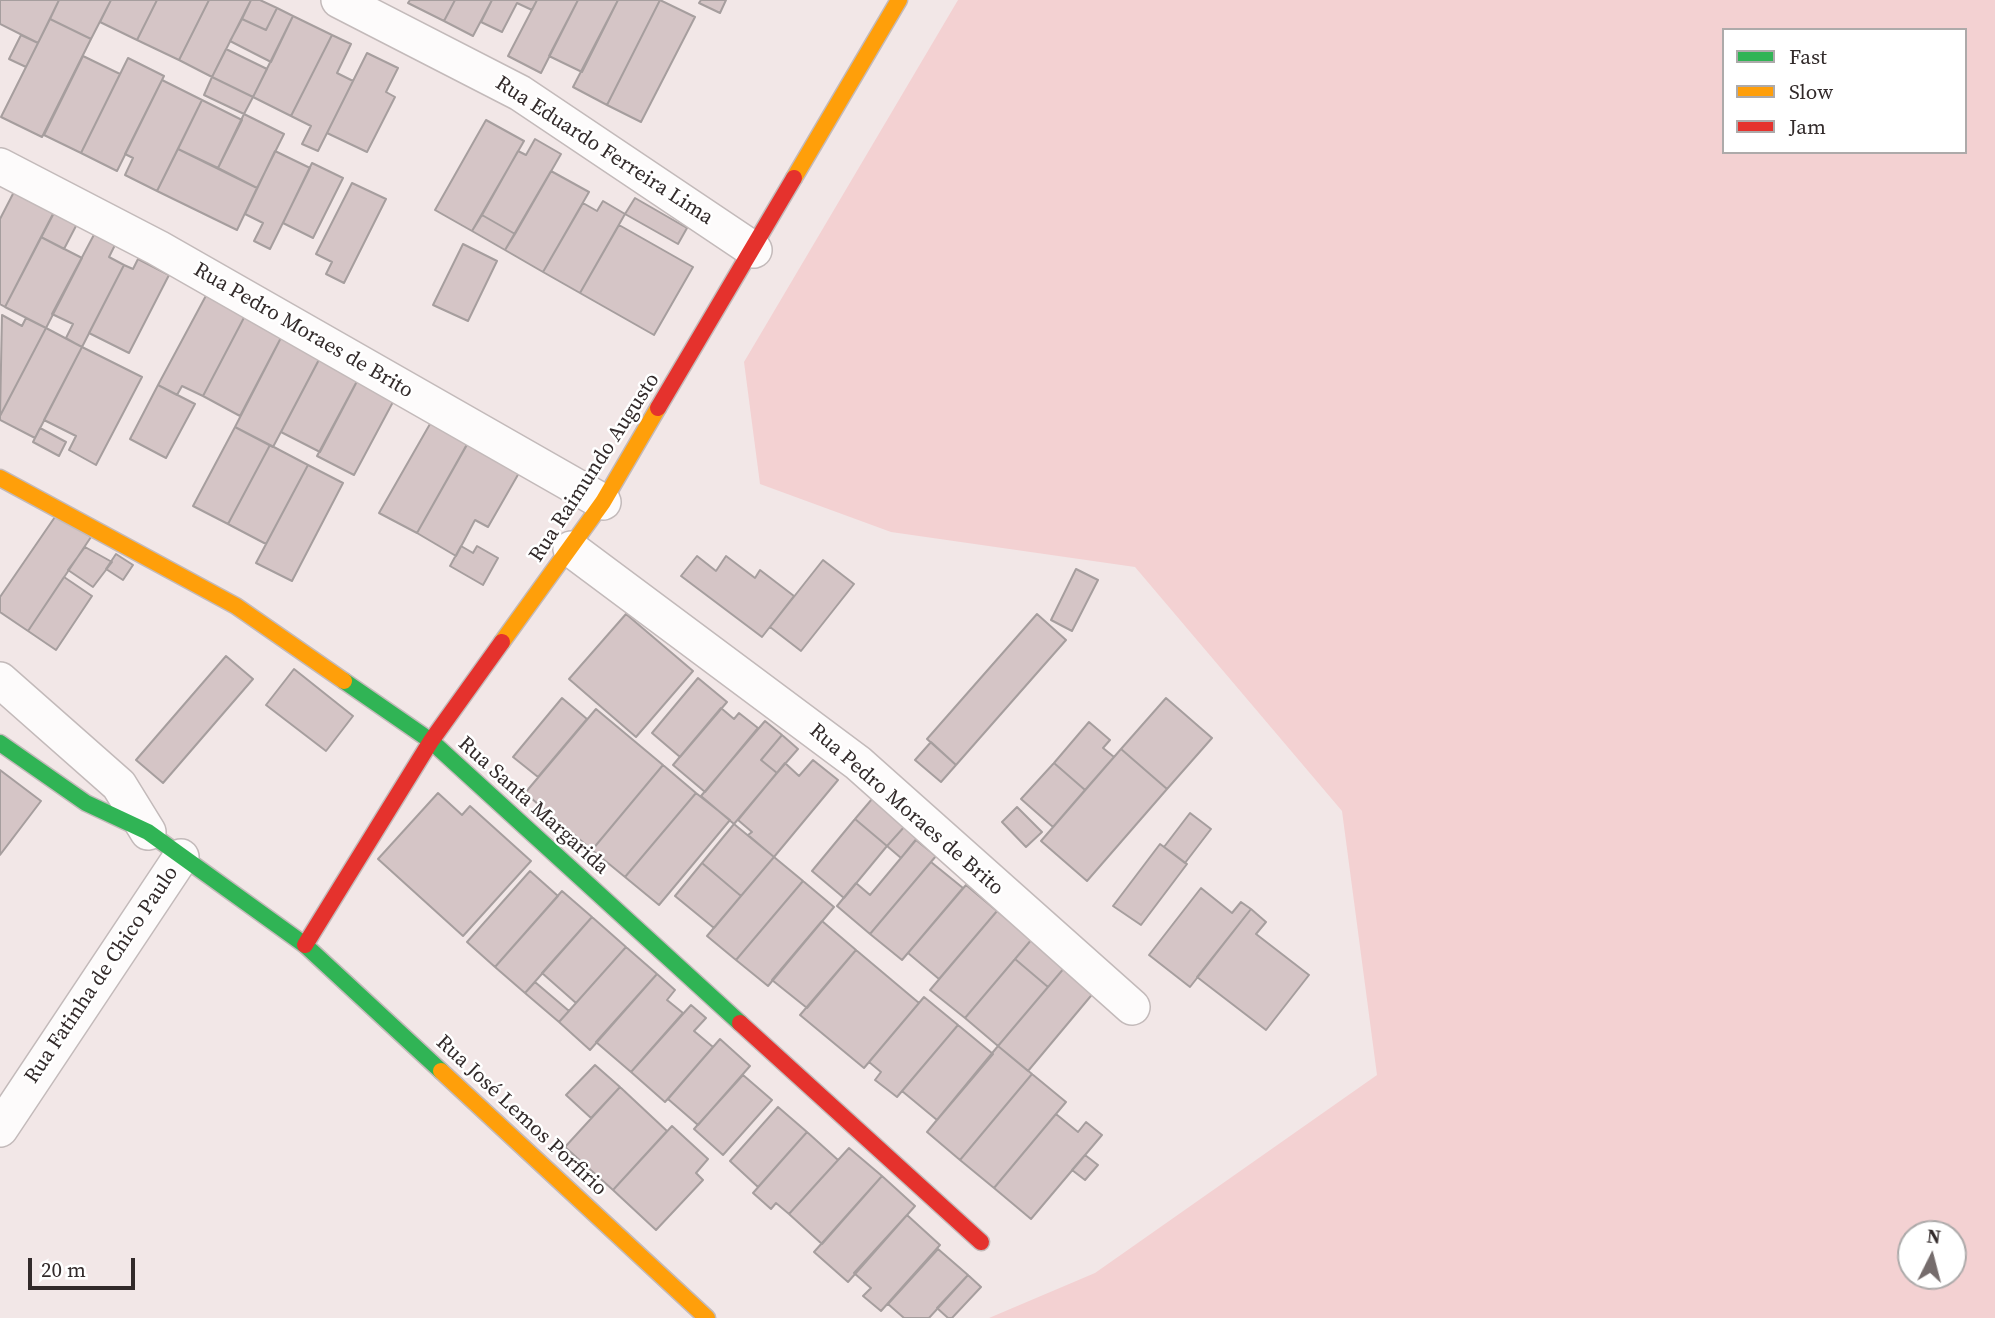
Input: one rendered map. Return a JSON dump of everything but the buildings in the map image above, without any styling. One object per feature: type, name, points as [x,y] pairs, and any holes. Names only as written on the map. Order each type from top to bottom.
[{"type":"street","name":"Rua Eduardo Ferreira Lima","points":[[339,0],[520,93],[754,250]]},
{"type":"street","name":"Rua Raimundo Augusto","points":[[305,945],[431,741],[603,502],[899,0]]},
{"type":"street","name":"Rua Pedro Moraes de Brito","points":[[0,166],[158,248],[603,502]]},
{"type":"street","name":"Rua Santa Margarida","points":[[0,478],[236,606],[431,741],[981,1242]]},
{"type":"street","name":"Rua Pedro Moraes de Brito","points":[[571,549],[858,763],[1132,1007]]},
{"type":"street","points":[[0,680],[119,785],[148,832]]},
{"type":"street","name":"Rua José Lemos Porfirio","points":[[0,743],[86,803],[148,832],[305,945],[707,1318]]},
{"type":"street","name":"Rua Fatinha de Chico Paulo","points":[[0,1129],[181,856]]},
{"type":"shaded area","points":[[958,0],[1995,0],[1995,1318],[989,1318],[1095,1273],[1377,1075],[1342,811],[1135,567],[891,532],[760,484],[744,362]]},
{"type":"traffic: fast","points":[[344,681],[431,741],[740,1023]]},
{"type":"traffic: fast","points":[[0,743],[86,803],[148,832],[305,945],[441,1071]]},
{"type":"traffic: slow","points":[[794,178],[899,0]]},
{"type":"traffic: slow","points":[[502,642],[603,502],[658,408]]},
{"type":"traffic: slow","points":[[0,478],[236,606],[344,681]]},
{"type":"traffic: slow","points":[[441,1071],[707,1318]]},
{"type":"traffic: jam","points":[[658,408],[794,178]]},
{"type":"traffic: jam","points":[[305,945],[431,741],[502,642]]},
{"type":"traffic: jam","points":[[740,1023],[981,1242]]}]
